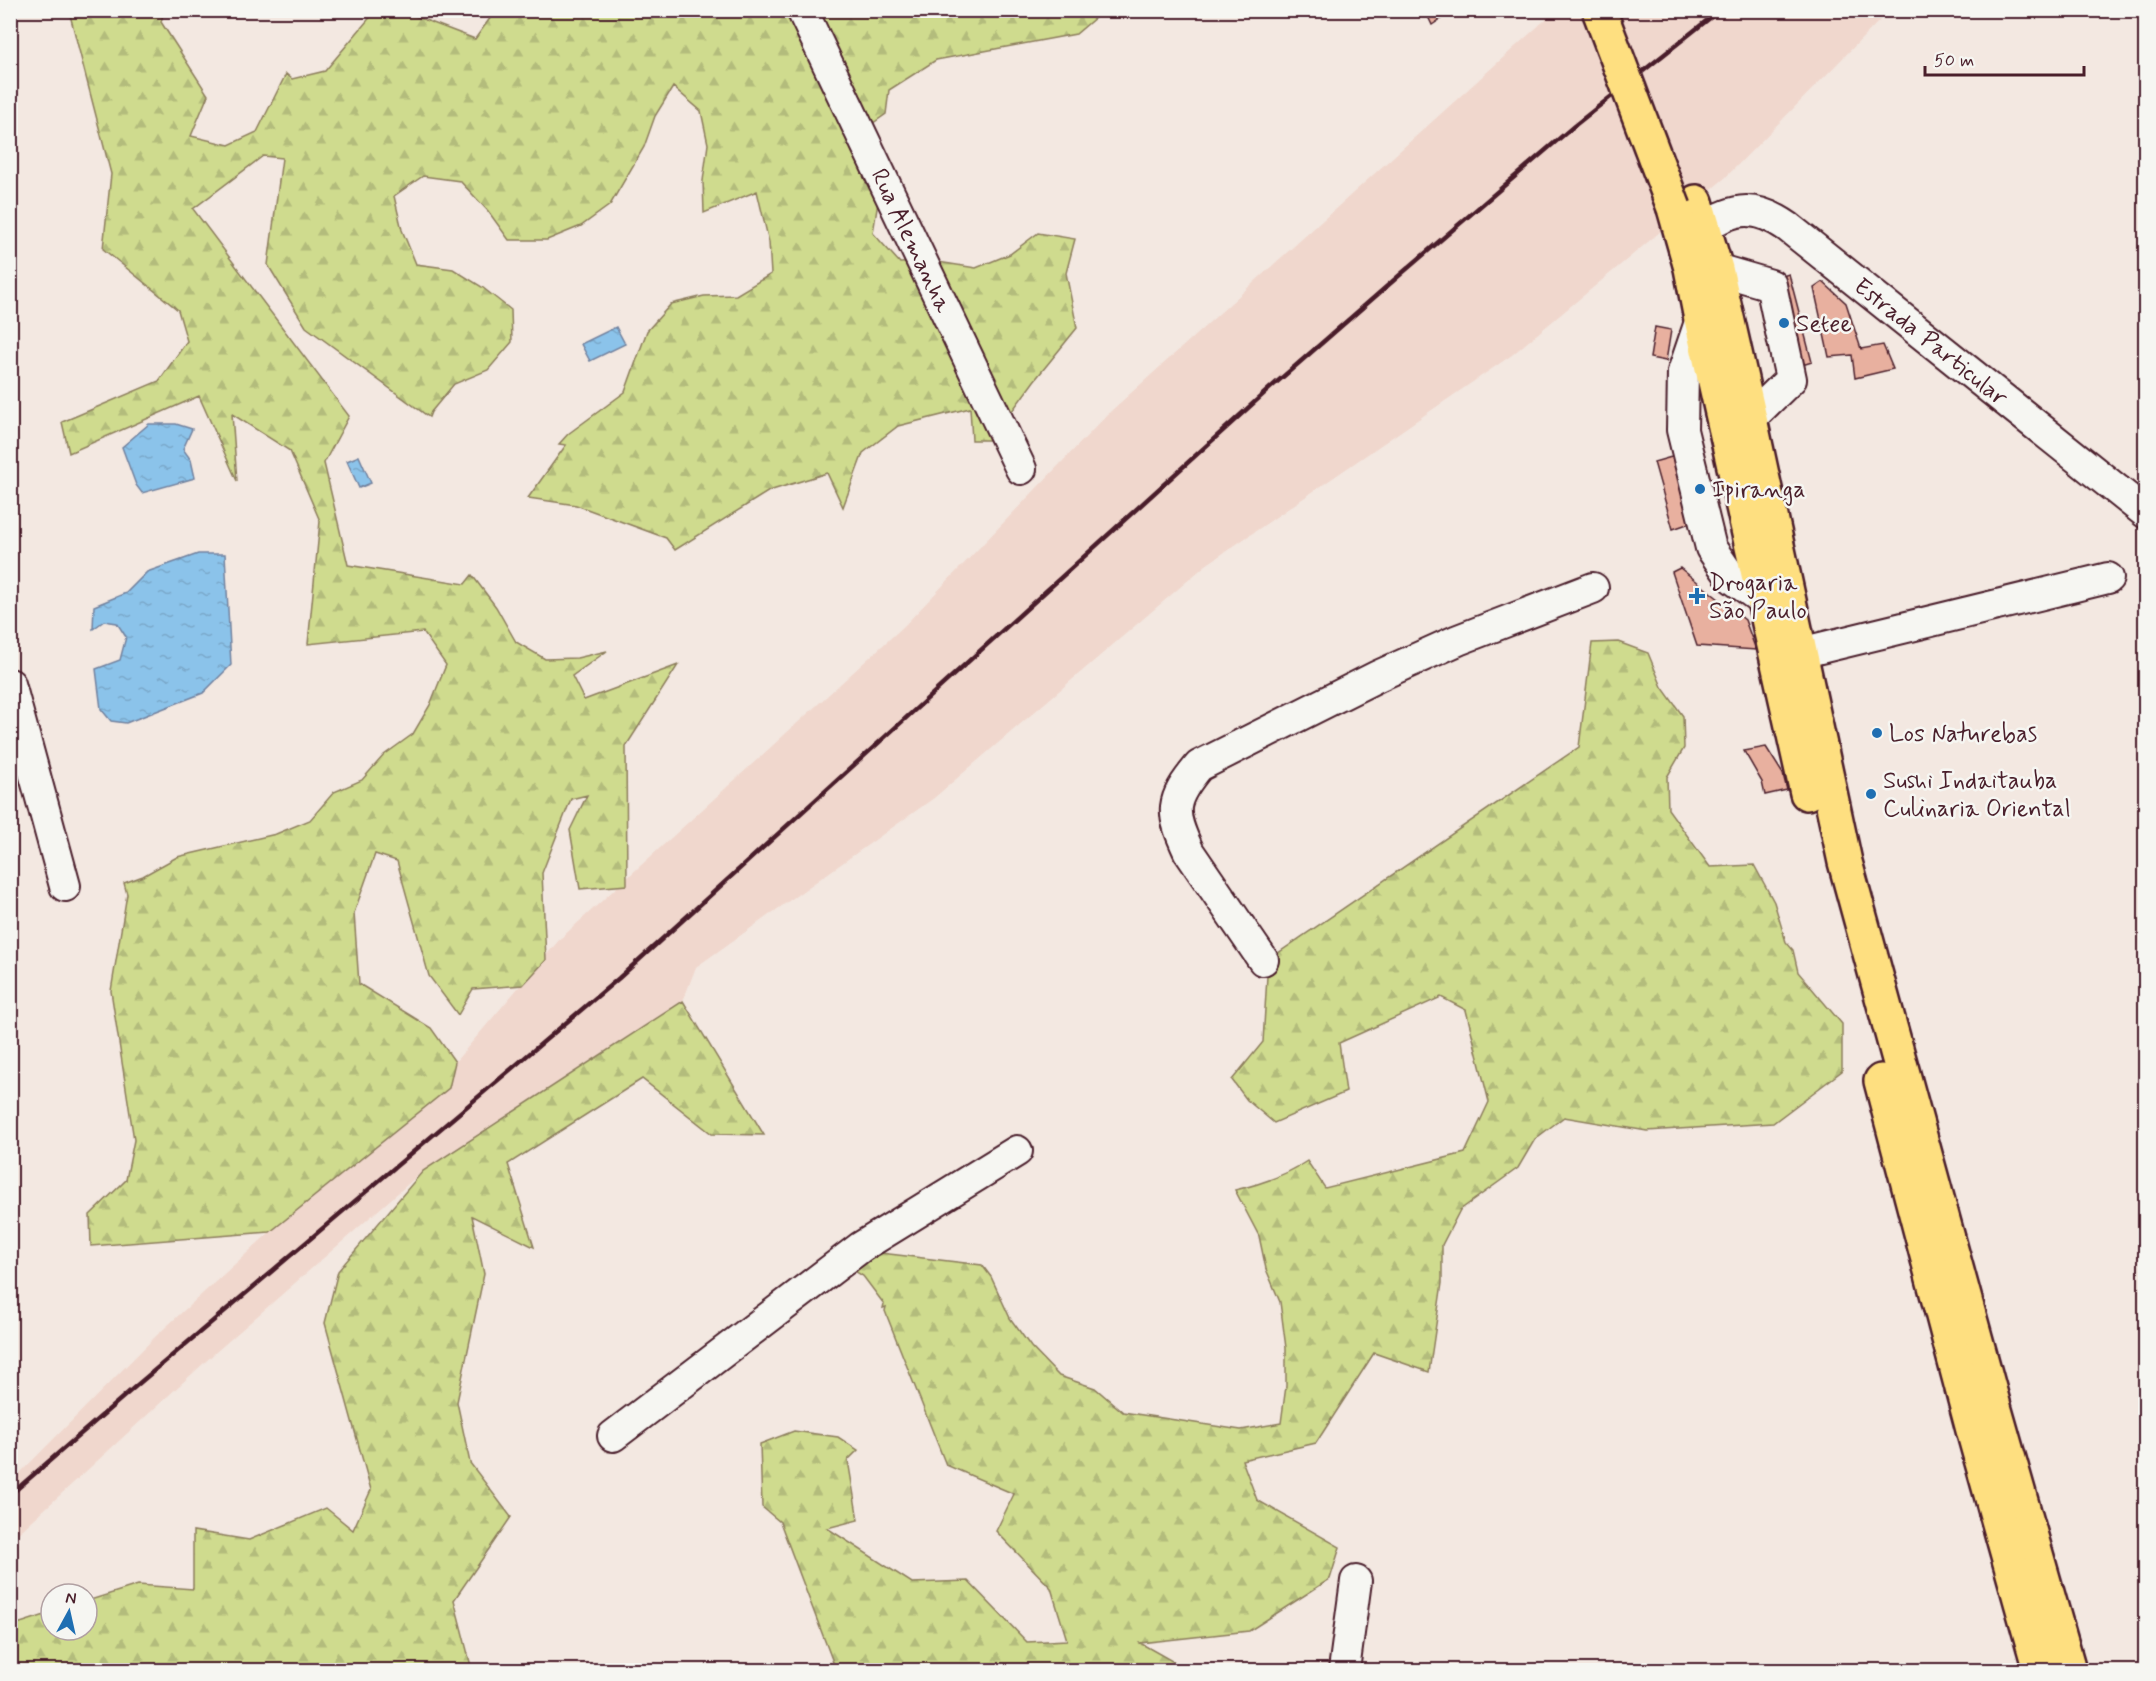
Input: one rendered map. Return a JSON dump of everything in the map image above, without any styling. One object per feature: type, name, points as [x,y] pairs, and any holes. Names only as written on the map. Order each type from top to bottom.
[{"type":"main road","points":[[1599,10],[1689,219],[1716,269],[1845,862],[2069,1671]]},
{"type":"main road","points":[[1619,10],[1689,219],[1691,268],[1701,319],[1826,871],[1973,1430],[2040,1671]]},
{"type":"street","name":"Rua Alemanha","points":[[802,10],[1021,469]]},
{"type":"street","name":"Estrada Particular","points":[[1689,219],[1719,218],[1738,211],[1753,210],[1770,215],[1788,227],[2145,513]]},
{"type":"street","points":[[1716,269],[1771,285],[1791,379],[1750,419]]},
{"type":"street","points":[[1800,653],[2108,578]]},
{"type":"street","points":[[1263,960],[1189,852],[1180,833],[1176,815],[1177,801],[1182,787],[1199,766],[1388,672],[1458,640],[1593,588]]},
{"type":"street","points":[[10,684],[65,886]]},
{"type":"street","points":[[613,1436],[861,1247],[1017,1151]]},
{"type":"street","points":[[1344,1671],[1356,1581]]},
{"type":"shaded area","points":[[1555,11],[1889,11],[1725,178],[1512,355],[1206,565],[934,798],[696,967],[683,1001],[423,1171],[216,1352],[11,1540],[11,1482],[156,1336],[270,1232],[449,1088],[455,1062],[560,939],[904,626],[1111,411]]},
{"type":"green space","points":[[496,10],[1103,11],[1076,34],[936,60],[889,90],[886,114],[856,135],[879,196],[873,233],[900,263],[938,262],[976,268],[1010,254],[1038,233],[1075,239],[1066,273],[1077,328],[1034,381],[991,440],[972,440],[970,408],[898,426],[863,453],[843,507],[827,473],[769,491],[675,550],[666,538],[576,505],[528,498],[566,445],[559,444],[568,434],[625,392],[647,331],[671,304],[704,296],[736,295],[771,274],[769,242],[757,191],[704,213],[703,181],[708,144],[701,111],[673,87],[655,116],[644,147],[610,205],[581,226],[547,240],[509,240],[488,211],[460,181],[423,176],[394,196],[402,230],[416,264],[453,269],[482,287],[511,310],[512,342],[488,370],[454,384],[429,417],[306,327],[268,265],[282,158],[263,156],[193,209],[349,416],[324,463],[348,565],[465,584],[472,575],[496,607],[516,642],[545,659],[577,658],[607,651],[572,676],[584,700],[678,665],[626,746],[627,885],[580,889],[570,830],[587,795],[571,799],[542,873],[546,960],[523,985],[473,989],[458,1015],[429,976],[397,861],[375,854],[354,913],[359,984],[431,1028],[455,1062],[449,1088],[270,1232],[91,1246],[90,1215],[126,1180],[134,1140],[111,991],[127,894],[124,883],[143,876],[177,857],[276,834],[310,820],[334,792],[362,780],[384,755],[413,734],[430,705],[446,665],[423,632],[308,644],[320,521],[290,451],[232,414],[237,481],[199,396],[69,453],[62,422],[159,381],[187,341],[178,310],[103,249],[111,174],[69,11],[164,11],[161,22],[208,95],[191,136],[229,145],[257,132],[286,74],[292,79],[325,71],[372,15],[378,11],[404,11],[475,39]]},
{"type":"green space","points":[[1618,642],[1648,653],[1662,687],[1683,716],[1684,748],[1667,777],[1668,809],[1710,867],[1754,865],[1774,902],[1786,942],[1793,950],[1798,972],[1842,1024],[1842,1071],[1773,1123],[1647,1131],[1564,1117],[1535,1139],[1518,1168],[1460,1210],[1442,1245],[1442,1283],[1429,1372],[1374,1353],[1316,1443],[1242,1460],[1257,1500],[1340,1547],[1330,1579],[1249,1631],[1140,1643],[1188,1670],[836,1670],[780,1522],[762,1507],[760,1444],[794,1431],[838,1437],[858,1450],[848,1460],[858,1520],[827,1528],[912,1583],[968,1581],[1027,1642],[1067,1640],[1051,1588],[996,1531],[1014,1494],[946,1465],[885,1311],[886,1307],[883,1308],[884,1304],[863,1276],[835,1259],[847,1249],[982,1265],[991,1277],[1010,1318],[1031,1347],[1059,1376],[1095,1388],[1123,1412],[1241,1430],[1281,1423],[1286,1386],[1286,1348],[1280,1302],[1266,1269],[1259,1236],[1235,1190],[1272,1179],[1307,1161],[1325,1188],[1465,1153],[1489,1102],[1466,1010],[1441,997],[1339,1043],[1346,1092],[1274,1123],[1247,1100],[1232,1080],[1263,1042],[1268,960],[1579,747],[1592,643]]},
{"type":"green space","points":[[683,1001],[764,1135],[712,1134],[642,1079],[508,1164],[534,1247],[472,1216],[484,1274],[457,1402],[470,1463],[511,1517],[454,1600],[472,1670],[11,1670],[11,1626],[39,1617],[39,1642],[99,1642],[99,1597],[138,1585],[193,1589],[193,1531],[249,1540],[326,1508],[353,1530],[371,1490],[325,1323],[338,1271],[423,1171]]},
{"type":"water","points":[[616,327],[625,344],[590,361],[581,344]]},
{"type":"water","points":[[149,424],[176,424],[192,429],[183,449],[191,460],[195,478],[142,493],[136,485],[122,447]]},
{"type":"water","points":[[359,456],[371,483],[359,488],[347,461]]},
{"type":"water","points":[[198,554],[225,554],[231,665],[203,693],[126,723],[111,721],[101,709],[96,669],[120,660],[126,637],[117,623],[104,621],[93,629],[94,606],[126,593],[147,572]]},
{"type":"building","points":[[1425,10],[1454,10],[1432,25]]},
{"type":"building","name":"Setee","points":[[1789,274],[1812,362],[1779,372],[1755,284]]},
{"type":"building","points":[[1823,282],[1846,303],[1861,349],[1883,345],[1893,369],[1855,378],[1852,355],[1829,357],[1814,288]]},
{"type":"building","points":[[1655,327],[1671,330],[1666,361],[1650,358]]},
{"type":"building","points":[[1675,456],[1693,522],[1673,529],[1654,462]]},
{"type":"building","name":"Drogaria São Paulo","points":[[1680,568],[1745,620],[1756,650],[1697,646],[1672,572]]},
{"type":"building","points":[[1766,747],[1783,774],[1787,790],[1765,795],[1762,782],[1744,751]]},
{"type":"railway","points":[[10,1495],[619,978],[1269,389],[1401,274],[1574,126],[1720,10]]},
{"type":"place","name":"Setee","points":[[1784,323]]},
{"type":"place","name":"Ipiranga","points":[[1700,489]]},
{"type":"place","name":"Drogaria São Paulo","points":[[1697,596]]},
{"type":"place","name":"Los Naturebas","points":[[1877,733]]},
{"type":"place","name":"Sushi Indaitauba Culinaria Oriental","points":[[1871,794]]}]
